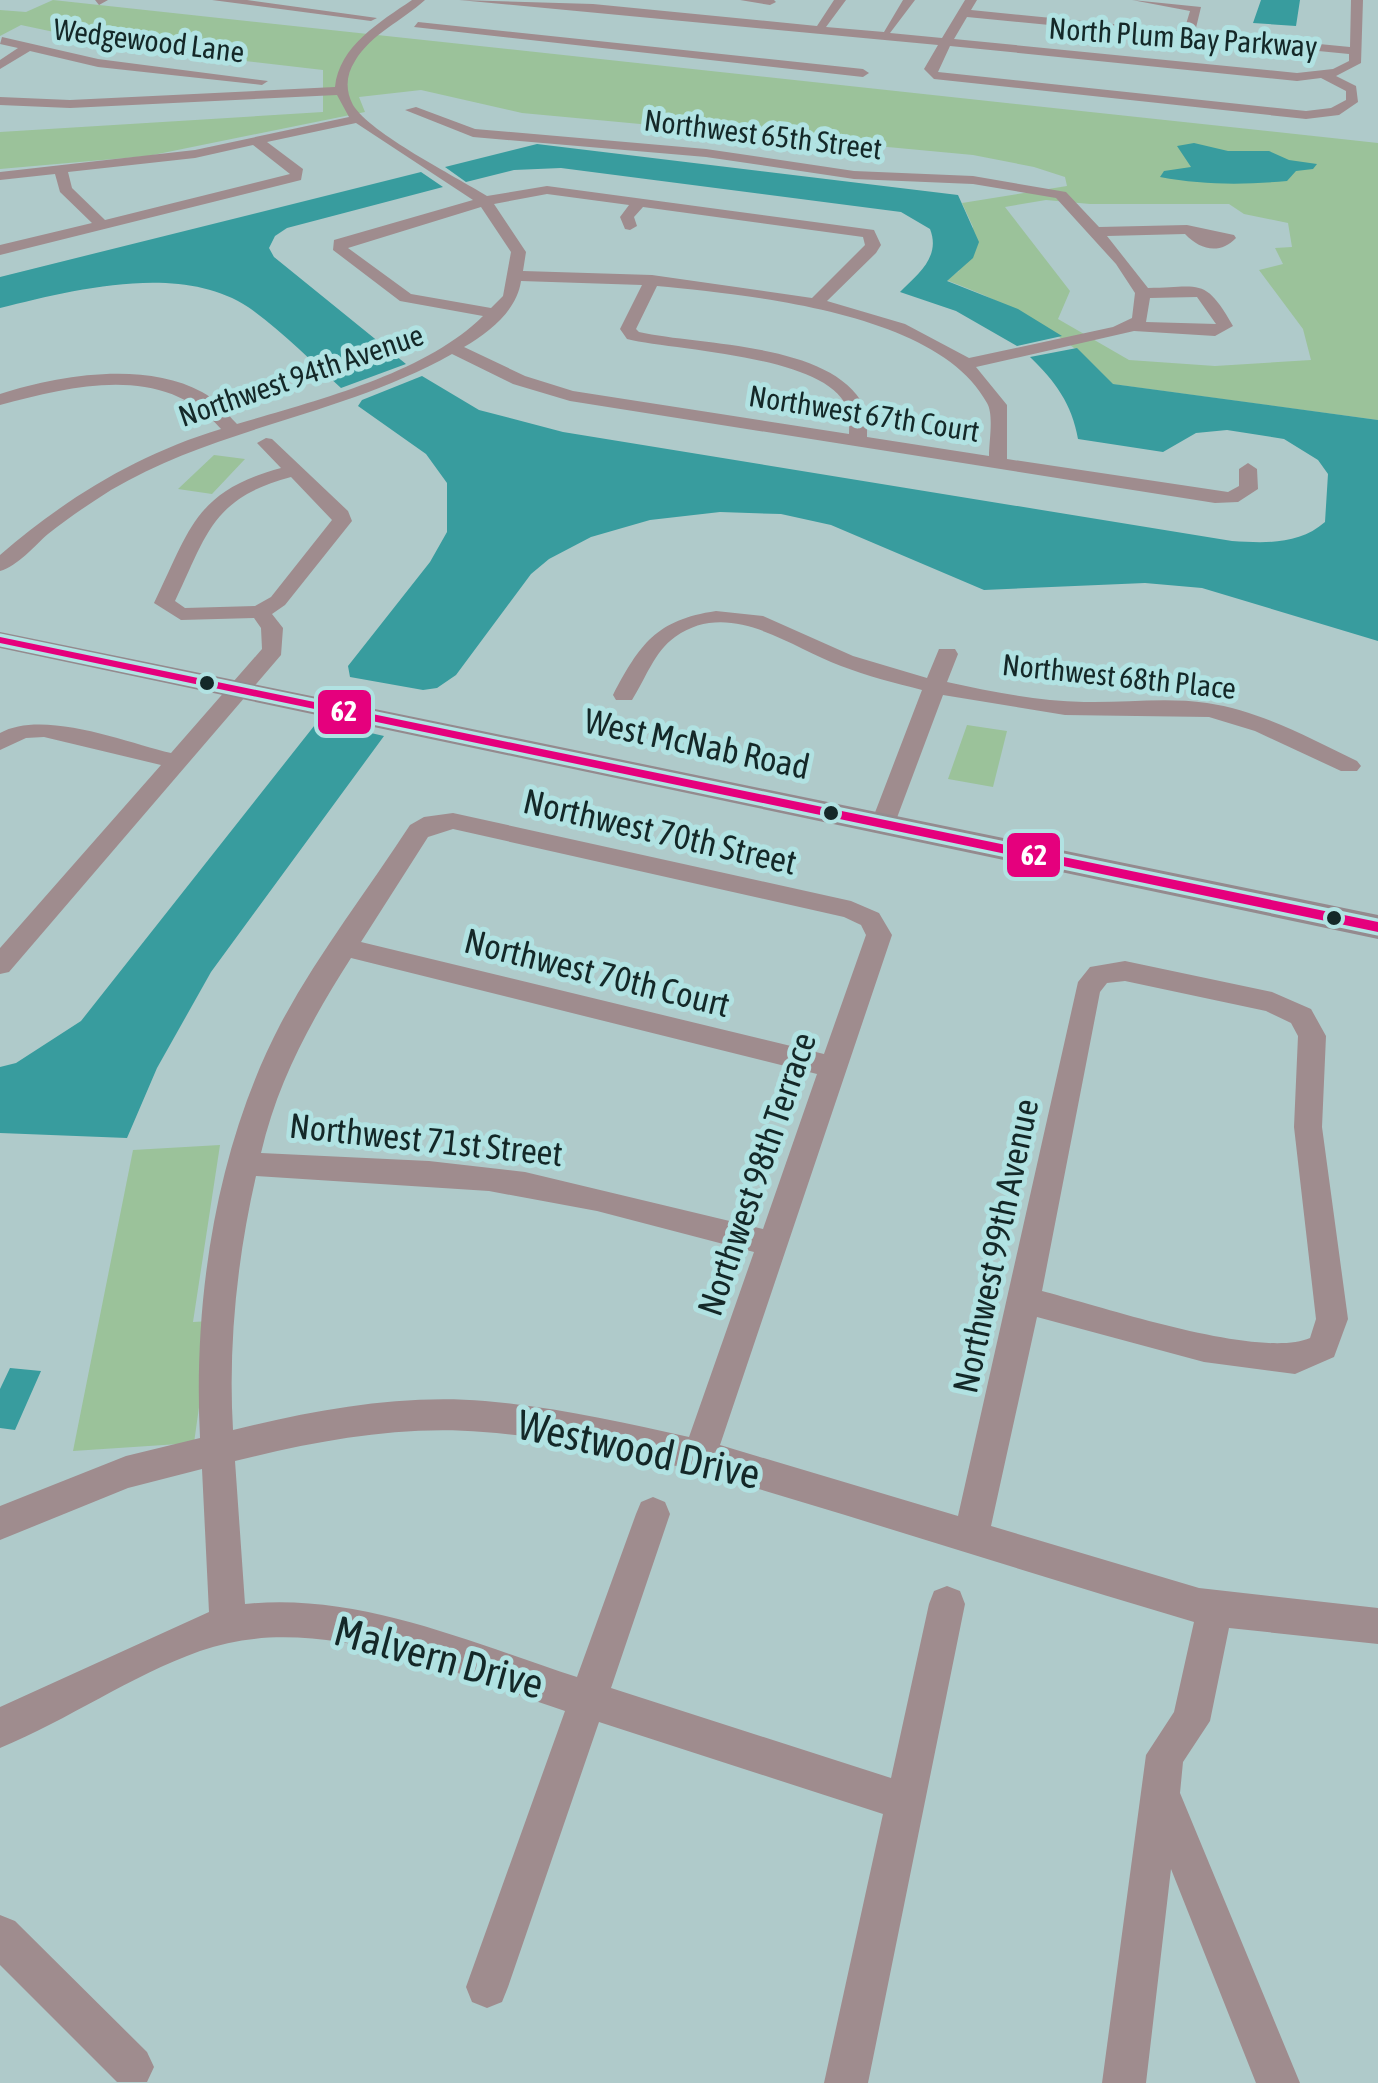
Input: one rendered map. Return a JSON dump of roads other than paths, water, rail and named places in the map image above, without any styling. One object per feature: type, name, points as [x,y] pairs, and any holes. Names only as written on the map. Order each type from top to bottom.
[{"type":"main road","name":"West McNab Road","points":[[0,622],[245,681],[886,813],[1378,904]]},
{"type":"main road","name":"West McNab Road","points":[[0,640],[245,681]]},
{"type":"main road","name":"West McNab Road","points":[[886,813],[1378,927]]},
{"type":"street","points":[[218,0],[371,18]]},
{"type":"street","points":[[301,8],[319,0]]},
{"type":"street","points":[[419,0],[354,51],[341,75],[339,92],[356,118],[413,148],[485,201],[518,243],[521,276],[652,280],[816,303],[891,323],[966,364],[985,384],[1005,424],[1005,442],[998,463]]},
{"type":"street","name":"North Plum Bay Parkway","points":[[465,0],[666,14],[1275,76],[1325,75],[1351,66],[1356,51],[1357,0]]},
{"type":"street","points":[[642,12],[655,0]]},
{"type":"street","points":[[746,0],[771,1]]},
{"type":"street","points":[[822,24],[840,0]]},
{"type":"street","points":[[888,30],[909,0]]},
{"type":"street","points":[[971,0],[930,69],[943,77],[1297,114],[1334,112],[1352,102],[1352,89],[1325,75]]},
{"type":"street","points":[[1138,0],[1197,9],[1188,34]]},
{"type":"street","points":[[438,28],[479,1]]},
{"type":"street","points":[[752,24],[771,1]]},
{"type":"street","points":[[502,34],[529,12]]},
{"type":"street","points":[[964,13],[1356,51]]},
{"type":"street","points":[[565,41],[594,14]]},
{"type":"street","points":[[654,26],[666,14]]},
{"type":"street","points":[[418,26],[863,74]]},
{"type":"street","points":[[851,46],[860,34]]},
{"type":"street","points":[[629,48],[642,37]]},
{"type":"street","points":[[696,55],[708,41]]},
{"type":"street","name":"Wedgewood Lane","points":[[2,42],[98,64],[266,81],[284,87],[288,94]]},
{"type":"street","points":[[763,62],[775,48]]},
{"type":"street","points":[[0,66],[25,49]]},
{"type":"street","points":[[833,70],[842,58]]},
{"type":"street","points":[[0,105],[339,92]]},
{"type":"street","name":"Northwest 65th Street","points":[[411,110],[473,134],[706,153],[854,175],[994,182],[1060,195],[1096,232]]},
{"type":"street","points":[[0,176],[62,171],[256,142],[356,118]]},
{"type":"street","points":[[438,142],[473,134]]},
{"type":"street","points":[[0,250],[296,177],[298,172],[256,142]]},
{"type":"street","points":[[62,171],[66,189],[102,225]]},
{"type":"street","points":[[498,314],[406,298],[340,250],[340,243],[485,201],[548,190],[869,233],[873,244],[868,253],[816,303]]},
{"type":"street","points":[[630,226],[627,217],[640,200]]},
{"type":"street","points":[[1096,232],[1190,230]]},
{"type":"street","points":[[1096,232],[1143,293],[1144,310],[1133,326]]},
{"type":"street","points":[[705,287],[722,265]]},
{"type":"street","name":"Northwest 94th Avenue","points":[[0,565],[84,497],[143,465],[231,429],[384,382],[455,349],[498,314],[521,276]]},
{"type":"street","points":[[652,280],[628,330],[633,336],[791,362],[821,374],[854,399],[862,424],[858,441]]},
{"type":"street","points":[[966,364],[1133,326],[1223,330],[1225,326],[1208,296],[1200,292],[1143,293]]},
{"type":"street","name":"Northwest 67th Court","points":[[455,349],[519,380],[570,396],[1231,498],[1250,490],[1248,468]]},
{"type":"street","points":[[0,400],[74,384],[144,384],[193,394],[231,429]]},
{"type":"street","points":[[266,442],[341,514],[342,521],[278,601],[260,612],[182,614],[170,610],[164,603],[214,508],[254,482],[294,470]]},
{"type":"street","points":[[0,965],[273,650],[272,628],[260,612]]},
{"type":"street","name":"Northwest 68th Place","points":[[624,695],[654,642],[669,630],[690,621],[720,617],[752,619],[782,628],[831,656],[935,684],[1068,708],[1162,706],[1210,710],[1271,729],[1349,766]]},
{"type":"street","points":[[886,813],[947,654]]},
{"type":"street","points":[[0,743],[22,731],[44,730],[176,761]]},
{"type":"street","name":"Northwest 70th Street","points":[[343,947],[419,830],[433,823],[453,821],[851,910],[870,919]]},
{"type":"street","name":"Northwest 98th Terrace","points":[[700,1455],[879,935],[870,919]]},
{"type":"street","points":[[228,1625],[214,1388],[226,1240],[258,1104],[286,1041],[343,947]]},
{"type":"street","name":"Northwest 70th Court","points":[[343,947],[833,1067]]},
{"type":"street","name":"Northwest 99th Avenue","points":[[972,1537],[1025,1300],[1087,989],[1100,974],[1126,970],[1272,1002],[1301,1016],[1312,1036],[1308,1126],[1315,1207],[1332,1318],[1322,1347],[1295,1360],[1204,1348],[1025,1300]]},
{"type":"street","name":"Northwest 71st Street","points":[[246,1164],[391,1170],[491,1180],[601,1199],[772,1244]]},
{"type":"street","name":"Westwood Drive","points":[[0,1524],[126,1472],[306,1428],[391,1417],[481,1416],[583,1429],[700,1455],[1215,1608],[1378,1626]]},
{"type":"street","name":"Malvern Drive","points":[[487,1986],[653,1514]]},
{"type":"street","points":[[846,2083],[947,1604]]},
{"type":"street","points":[[1124,2083],[1165,1755],[1192,1721],[1215,1608]]},
{"type":"street","name":"Malvern Drive","points":[[0,1730],[40,1704],[174,1644],[228,1625],[289,1620],[345,1626],[402,1639],[905,1802]]},
{"type":"street","points":[[1162,1796],[1278,2083]]},
{"type":"street","points":[[0,1936],[132,2068]]},
{"type":"water","points":[[1261,0],[1300,0],[1296,26],[1253,23]]},
{"type":"water","points":[[1194,143],[1228,151],[1269,151],[1289,160],[1317,164],[1313,169],[1296,171],[1287,181],[1223,183],[1160,177],[1164,171],[1191,167],[1177,146]]},
{"type":"water","points":[[537,144],[958,195],[979,242],[973,258],[947,281],[1018,309],[1062,336],[1017,346],[956,311],[900,292],[926,264],[933,239],[930,229],[901,212],[561,168],[514,170],[466,182],[445,167]]},
{"type":"water","points":[[421,172],[443,187],[287,228],[275,236],[269,248],[274,257],[406,364],[341,388],[248,307],[221,293],[191,286],[126,284],[0,308],[0,277]]},
{"type":"water","points":[[1077,348],[1113,384],[1378,420],[1378,641],[1202,588],[1145,583],[984,590],[831,525],[781,514],[720,512],[650,520],[591,537],[549,559],[531,574],[456,675],[437,688],[423,690],[350,677],[348,666],[430,562],[447,532],[447,483],[426,454],[358,406],[362,400],[422,376],[479,410],[563,432],[1232,541],[1293,539],[1325,522],[1328,474],[1318,460],[1284,439],[1227,430],[1196,433],[1163,452],[1078,439],[1061,394],[1030,357]]},
{"type":"water","points":[[318,721],[384,736],[211,972],[157,1068],[127,1138],[0,1133],[0,1067],[16,1063],[81,1021]]},
{"type":"water","points":[[10,1368],[41,1371],[15,1430],[0,1428],[0,1389]]}]
